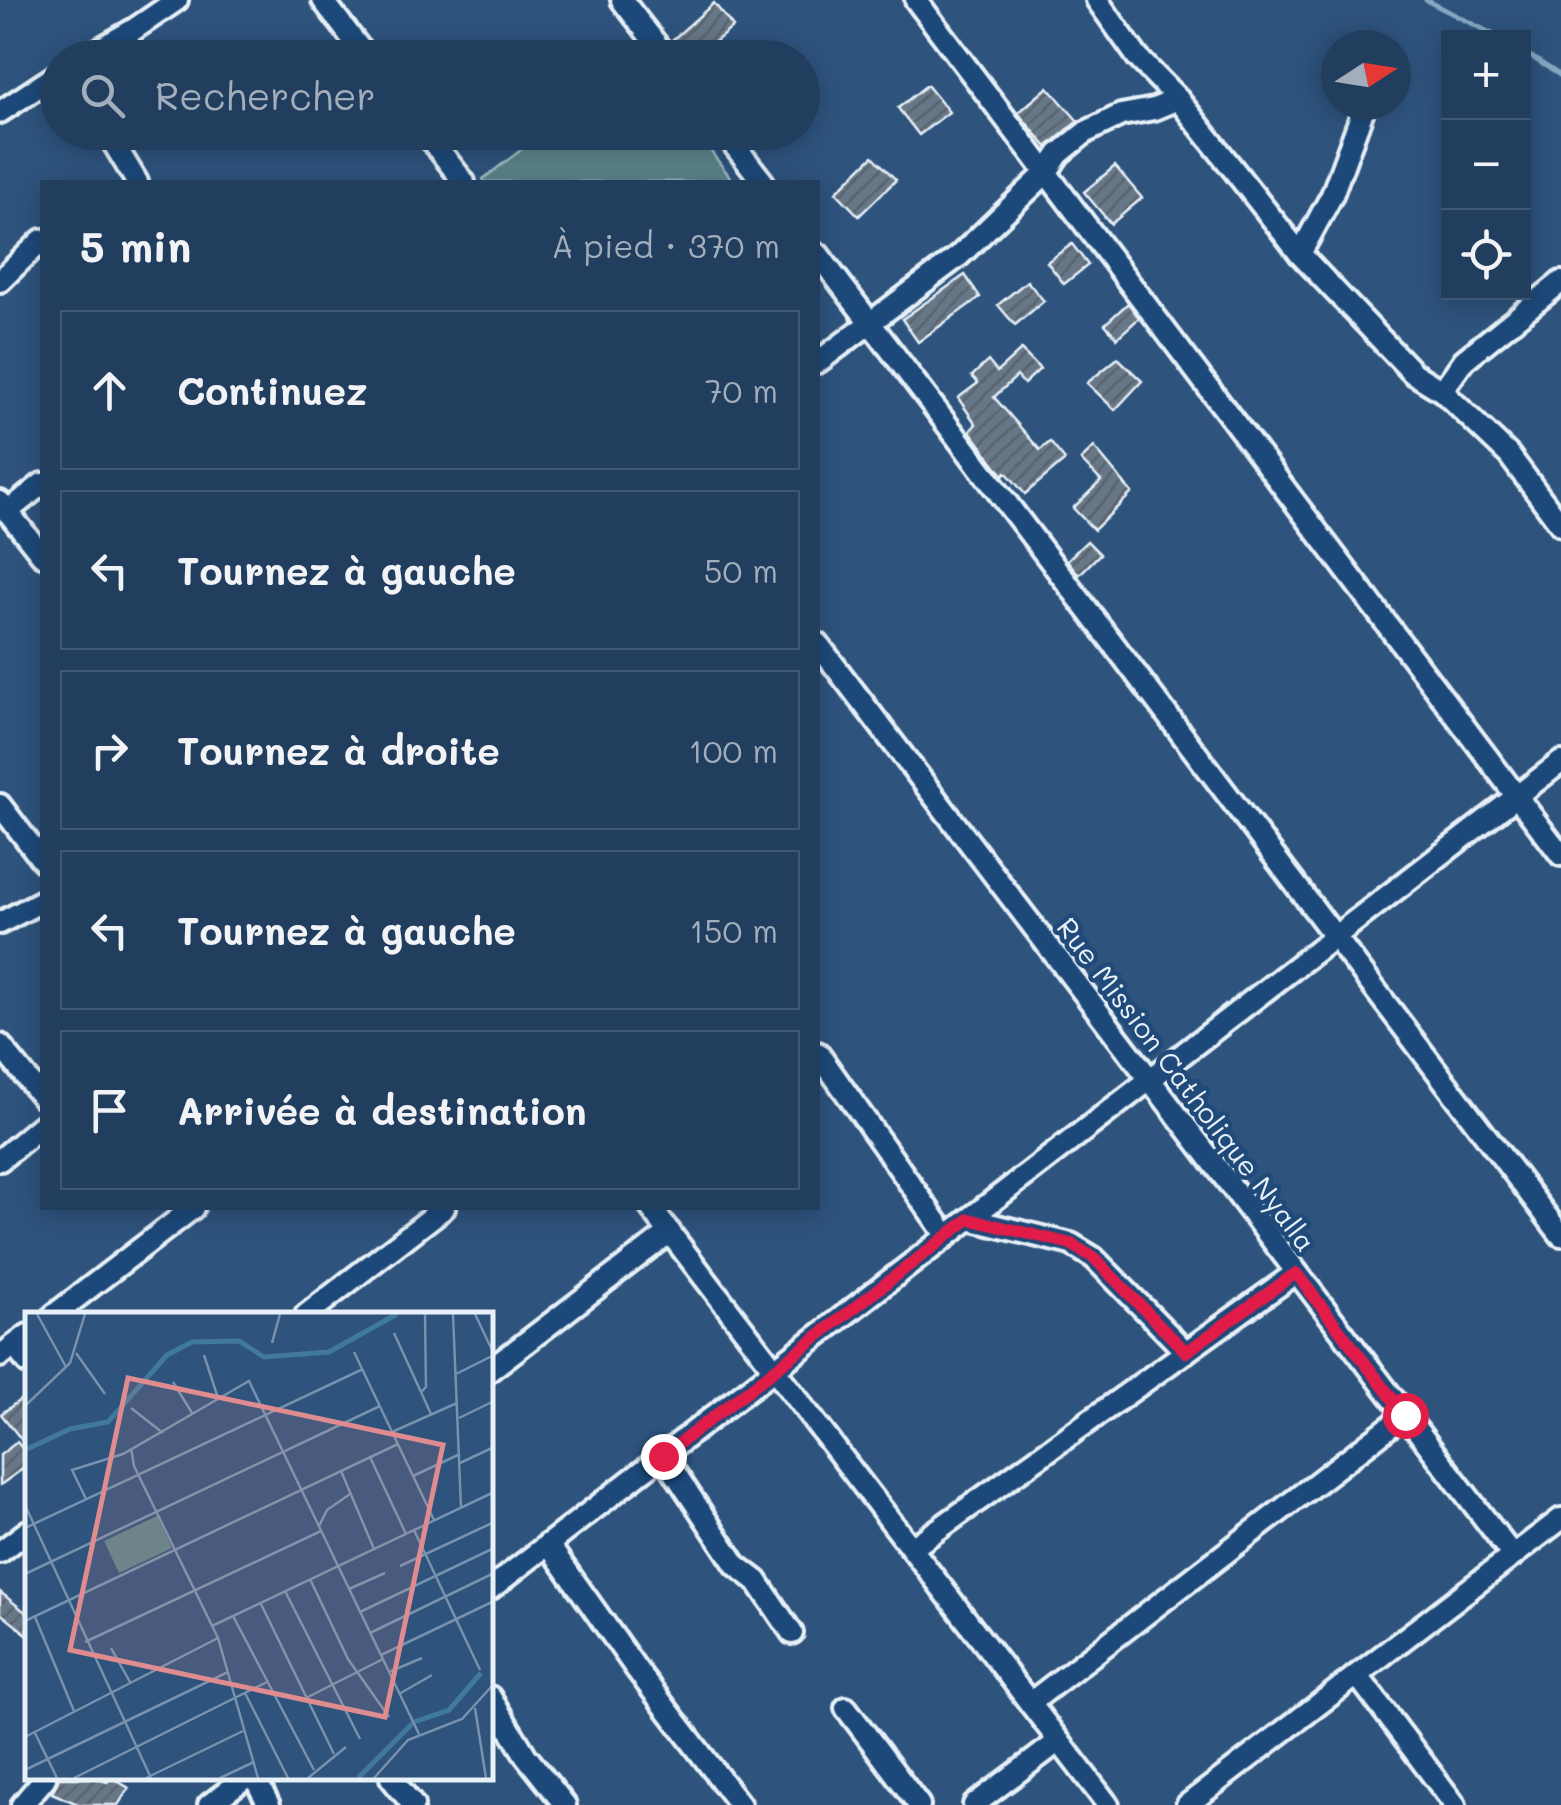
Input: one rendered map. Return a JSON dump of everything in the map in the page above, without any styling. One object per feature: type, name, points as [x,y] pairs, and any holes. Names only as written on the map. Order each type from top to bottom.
[{"type":"street","points":[[116,40],[177,0]]},
{"type":"street","points":[[323,0],[353,40]]},
{"type":"street","points":[[622,0],[652,40]]},
{"type":"street","points":[[916,0],[1561,855]]},
{"type":"street","points":[[1096,0],[1138,58],[1178,99],[1300,254],[1413,373],[1442,391],[1509,455],[1558,516]]},
{"type":"street","points":[[0,112],[40,86]]},
{"type":"street","points":[[820,361],[959,256],[1047,172],[1059,154],[1086,132],[1178,99]]},
{"type":"street","points":[[1300,254],[1332,195],[1360,120]]},
{"type":"street","points":[[117,150],[135,180]]},
{"type":"street","points":[[439,150],[462,180]]},
{"type":"street","points":[[738,150],[760,180]]},
{"type":"street","points":[[0,280],[40,242]]},
{"type":"street","points":[[820,257],[1561,1235]]},
{"type":"street","points":[[1442,391],[1464,360],[1561,282]]},
{"type":"street","points":[[40,485],[4,507],[40,552]]},
{"type":"street","name":"Rue Mission Catholique Nyalla","points":[[820,647],[1513,1556]]},
{"type":"street","points":[[492,1587],[1561,762]]},
{"type":"street","points":[[0,805],[40,857]]},
{"type":"street","points":[[0,923],[40,902]]},
{"type":"street","points":[[0,1044],[40,1094]]},
{"type":"street","points":[[820,1056],[947,1236]]},
{"type":"street","points":[[0,1160],[40,1126]]},
{"type":"street","points":[[58,1312],[190,1210]]},
{"type":"street","points":[[310,1312],[441,1210]]},
{"type":"street","points":[[653,1210],[1108,1805]]},
{"type":"street","points":[[969,1219],[1071,1244],[1094,1258],[1186,1352]]},
{"type":"street","points":[[492,1368],[670,1232]]},
{"type":"street","points":[[912,1548],[1296,1273]]},
{"type":"street","points":[[1030,1704],[1405,1415]]},
{"type":"street","points":[[663,1456],[736,1565],[757,1581],[792,1633]]},
{"type":"street","points":[[1188,1805],[1561,1519]]},
{"type":"street","points":[[0,1552],[25,1533]]},
{"type":"street","points":[[548,1544],[740,1805]]},
{"type":"street","points":[[1357,1675],[1454,1805]]},
{"type":"street","points":[[492,1700],[526,1756],[565,1805]]},
{"type":"street","points":[[846,1708],[919,1805]]},
{"type":"street","points":[[974,1805],[1059,1741]]},
{"type":"street","points":[[22,1805],[44,1780]]},
{"type":"street","points":[[209,1805],[242,1780]]},
{"type":"street","points":[[257,1780],[269,1805]]},
{"type":"street","points":[[393,1780],[413,1805]]},
{"type":"green space","points":[[521,150],[710,150],[732,180],[484,180]]},
{"type":"building","points":[[714,3],[733,27],[717,40],[672,40]]},
{"type":"building","points":[[927,85],[949,112],[919,135],[898,108]]},
{"type":"building","points":[[1048,87],[1078,121],[1047,147],[1018,113]]},
{"type":"building","points":[[873,156],[896,180],[859,216],[836,192]]},
{"type":"building","points":[[1115,166],[1142,198],[1111,224],[1084,192]]},
{"type":"building","points":[[1072,244],[1088,265],[1064,284],[1047,262]]},
{"type":"building","points":[[965,275],[980,297],[918,342],[902,319]]},
{"type":"building","points":[[1027,281],[1044,301],[1015,325],[998,305]]},
{"type":"building","points":[[1128,303],[1139,318],[1117,338],[1105,324]]},
{"type":"building","points":[[1021,350],[1040,369],[1024,384],[1017,376],[994,397],[1040,450],[1050,442],[1065,460],[1025,494],[1006,472],[1003,475],[970,431],[976,424],[958,398],[978,383],[972,376],[988,361],[997,372]]},
{"type":"building","points":[[1118,358],[1142,381],[1115,410],[1087,383]]},
{"type":"building","points":[[1094,447],[1132,493],[1094,530],[1073,508],[1101,481],[1081,460]]},
{"type":"building","points":[[1087,541],[1100,554],[1079,575],[1067,560]]},
{"type":"building","points":[[25,1396],[25,1444],[1,1414]]},
{"type":"building","points":[[17,1442],[25,1451],[25,1467],[0,1485],[0,1455]]},
{"type":"building","points":[[0,1592],[25,1612],[25,1633],[0,1613]]},
{"type":"building","points":[[58,1780],[115,1780],[129,1788],[118,1805],[80,1805],[52,1793]]},
{"type":"waterway","points":[[1426,0],[1484,30]]},
{"type":"waterway","points":[[1531,57],[1561,76]]},
{"type":"route","points":[[663,1456],[969,1219],[1071,1244],[1094,1258],[1186,1352],[1296,1273],[1405,1415]]}]
